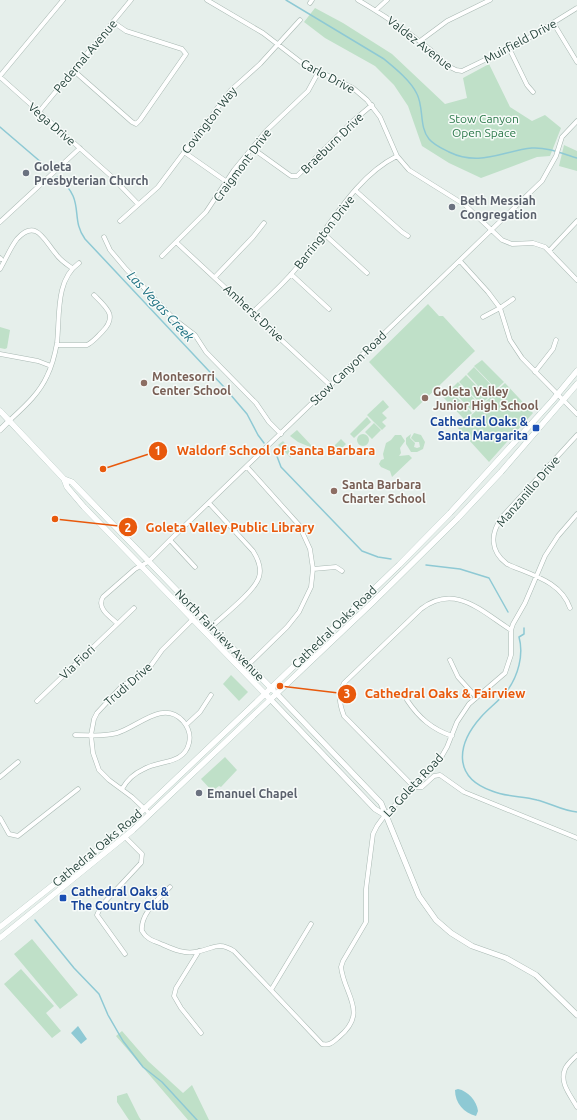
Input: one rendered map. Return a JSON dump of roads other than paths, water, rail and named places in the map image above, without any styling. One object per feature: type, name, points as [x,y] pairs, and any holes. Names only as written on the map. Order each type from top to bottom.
[{"type":"main road","name":"Cathedral Oaks Road","points":[[1,926],[97,850],[145,809],[265,694],[399,565],[445,518],[552,402],[557,394],[577,372]]},
{"type":"main road","name":"Cathedral Oaks Road","points":[[0,938],[125,837],[271,700],[457,519],[577,384]]},
{"type":"main road","name":"North Fairview Avenue","points":[[0,411],[64,480],[67,487],[80,502],[192,620],[271,700]]},
{"type":"main road","name":"North Fairview Avenue","points":[[64,480],[72,482],[277,694]]},
{"type":"street","points":[[0,76],[63,0]]},
{"type":"street","name":"Pedernal Avenue","points":[[38,113],[131,0]]},
{"type":"street","name":"Carlo Drive","points":[[207,0],[255,28],[302,63],[354,88],[372,105],[380,117],[397,156],[409,170],[465,206],[505,242],[540,244],[549,251],[577,280]]},
{"type":"street","name":"Valdez Avenue","points":[[358,0],[376,10],[420,41],[450,67],[462,71]]},
{"type":"street","points":[[376,10],[387,0]]},
{"type":"street","points":[[420,41],[447,21],[490,0]]},
{"type":"street","name":"Muirfield Drive","points":[[462,71],[554,24],[577,8]]},
{"type":"street","name":"Covington Way","points":[[120,222],[158,187],[231,90],[300,20]]},
{"type":"street","points":[[73,70],[123,115],[136,124],[188,54],[182,49],[126,31],[113,22]]},
{"type":"street","points":[[554,24],[577,62]]},
{"type":"street","points":[[509,48],[527,85],[533,92]]},
{"type":"street","name":"Craigmont Drive","points":[[162,256],[206,212],[252,148],[276,120],[308,91],[319,71]]},
{"type":"street","name":"Vega Drive","points":[[0,76],[38,113],[80,148],[138,204]]},
{"type":"street","name":"Braeburn Drive","points":[[252,148],[289,175],[298,178],[325,147],[372,105]]},
{"type":"street","name":"Stow Canyon Road","points":[[117,624],[103,609],[101,601],[135,569],[142,567],[148,562],[542,181],[556,156],[564,133],[577,121]]},
{"type":"street","points":[[0,222],[80,148]]},
{"type":"street","points":[[184,152],[227,182]]},
{"type":"street","name":"Barrington Drive","points":[[253,312],[291,274],[356,191],[382,165],[397,156]]},
{"type":"street","points":[[356,191],[408,236]]},
{"type":"street","points":[[549,251],[577,221]]},
{"type":"street","points":[[215,277],[253,237],[264,223]]},
{"type":"street","points":[[0,269],[1,260],[17,239],[26,231],[32,230],[40,233],[57,256],[72,268]]},
{"type":"street","points":[[323,233],[367,273]]},
{"type":"street","points":[[104,237],[110,250],[126,269],[174,319],[195,335],[206,352],[256,403],[269,422],[281,434]]},
{"type":"street","name":"Amherst Drive","points":[[176,242],[331,386]]},
{"type":"street","points":[[460,261],[488,292],[500,308],[510,340],[522,358],[577,414]]},
{"type":"street","points":[[0,430],[39,390],[51,366],[57,345],[62,290],[67,275],[72,268],[79,263]]},
{"type":"street","points":[[291,274],[329,309]]},
{"type":"street","points":[[57,345],[87,345],[107,327],[110,314],[94,295]]},
{"type":"street","points":[[482,317],[500,308],[513,299]]},
{"type":"street","points":[[535,372],[553,349],[556,340]]},
{"type":"street","points":[[0,354],[38,361],[51,366]]},
{"type":"street","name":"Manzanillo Drive","points":[[570,608],[566,596],[555,585],[507,564],[500,559],[493,545],[494,532],[502,517],[577,435]]},
{"type":"street","points":[[247,467],[299,525],[310,549],[313,569],[311,587],[299,612],[287,627],[248,664]]},
{"type":"street","points":[[209,503],[253,551],[257,558],[260,570],[259,577],[253,588],[211,627]]},
{"type":"street","name":"La Goleta Road","points":[[170,887],[147,912],[141,925],[142,931],[147,938],[179,951],[200,951],[221,945],[227,947],[271,990],[322,1044],[331,1044],[349,1027],[354,1008],[341,967],[366,922],[366,889],[373,834],[385,815],[439,761],[463,713],[476,697],[505,673],[511,655],[511,630],[526,603],[535,576],[551,545],[577,514]]},
{"type":"street","points":[[170,540],[195,567]]},
{"type":"street","points":[[313,569],[336,567],[342,571]]},
{"type":"street","points":[[511,630],[476,607],[462,600],[449,597],[435,600],[421,609],[344,683],[339,693],[339,701],[344,716],[414,787],[422,787],[434,776],[440,775],[464,792],[577,838]]},
{"type":"street","name":"Via Fiori","points":[[36,701],[134,608]]},
{"type":"street","name":"Trudi Drive","points":[[150,814],[99,770],[92,753],[91,735],[97,713],[122,686],[147,671],[162,650],[192,620]]},
{"type":"street","points":[[450,660],[458,677],[476,697]]},
{"type":"street","name":"North Fairview Avenue","points":[[277,694],[381,803],[419,896],[436,920],[451,933],[472,946],[506,958],[536,975],[577,1015]]},
{"type":"street","points":[[186,725],[200,712],[211,695]]},
{"type":"street","name":"North Fairview Avenue","points":[[271,700],[375,809],[385,815]]},
{"type":"street","points":[[407,700],[427,724],[436,730],[452,736]]},
{"type":"street","points":[[75,735],[107,735],[125,730],[152,715],[164,712],[176,715],[186,725],[190,738],[182,755],[172,761],[144,768],[128,780],[122,789]]},
{"type":"street","points":[[0,778],[18,762]]},
{"type":"street","points":[[0,818],[9,834],[18,836],[78,789]]},
{"type":"street","points":[[125,837],[142,854],[141,863],[101,906],[98,915],[125,954]]},
{"type":"street","points":[[271,990],[311,924]]},
{"type":"street","points":[[1,926],[6,932]]},
{"type":"street","points":[[200,951],[176,988],[174,996],[181,1008],[201,1033]]},
{"type":"street","points":[[577,1055],[565,1069],[564,1082],[577,1107]]},
{"type":"water","points":[[78,1026],[87,1039],[81,1044],[71,1033]]},
{"type":"water","points":[[458,1089],[468,1094],[474,1100],[478,1111],[476,1116],[464,1110],[458,1103],[455,1090]]},
{"type":"waterway","points":[[286,0],[384,59],[402,75],[411,84],[417,94],[426,134],[429,139],[440,148],[460,156],[471,158],[491,157],[532,148],[555,151],[577,158]]},
{"type":"waterway","name":"Las Vegas Creek","points":[[0,127],[49,169]]},
{"type":"waterway","name":"Las Vegas Creek","points":[[57,177],[72,193],[75,201],[80,231],[85,239],[224,387],[247,414],[264,443]]},
{"type":"waterway","name":"Las Vegas Creek","points":[[275,451],[281,467],[362,551],[378,557],[391,559]]},
{"type":"waterway","name":"Las Vegas Creek","points":[[426,565],[460,569],[489,578],[508,612]]},
{"type":"waterway","name":"Las Vegas Creek","points":[[524,628],[524,634],[519,637],[521,651],[519,665],[514,679],[504,695],[481,717],[473,727],[463,749],[462,759],[465,769],[470,777],[479,785],[492,791],[537,800],[577,812]]},
{"type":"waterway","points":[[35,920],[74,968],[99,994],[108,1015],[123,1041],[143,1067],[162,1082],[197,1120]]},
{"type":"place","name":"Goleta Presbyterian Church","points":[[26,173]]},
{"type":"place","name":"Beth Messiah Congregation","points":[[452,207]]},
{"type":"place","name":"Montesorri Center School","points":[[144,383]]},
{"type":"place","name":"Goleta Valley Junior High School","points":[[425,398]]},
{"type":"place","name":"Cathedral Oaks & Santa Margarita","points":[[536,428]]},
{"type":"place","name":"Waldorf School of Santa Barbara","points":[[103,469]]},
{"type":"place","name":"Santa Barbara Charter School","points":[[334,491]]},
{"type":"place","name":"Goleta Valley Public Library","points":[[55,519]]},
{"type":"place","name":"Cathedral Oaks & Fairview","points":[[280,686]]},
{"type":"place","name":"Emanuel Chapel","points":[[199,793]]},
{"type":"place","name":"Cathedral Oaks & The Country Club","points":[[63,898]]},
{"type":"park label","name":"Stow Canyon Open Space","points":[[484,125]]}]
